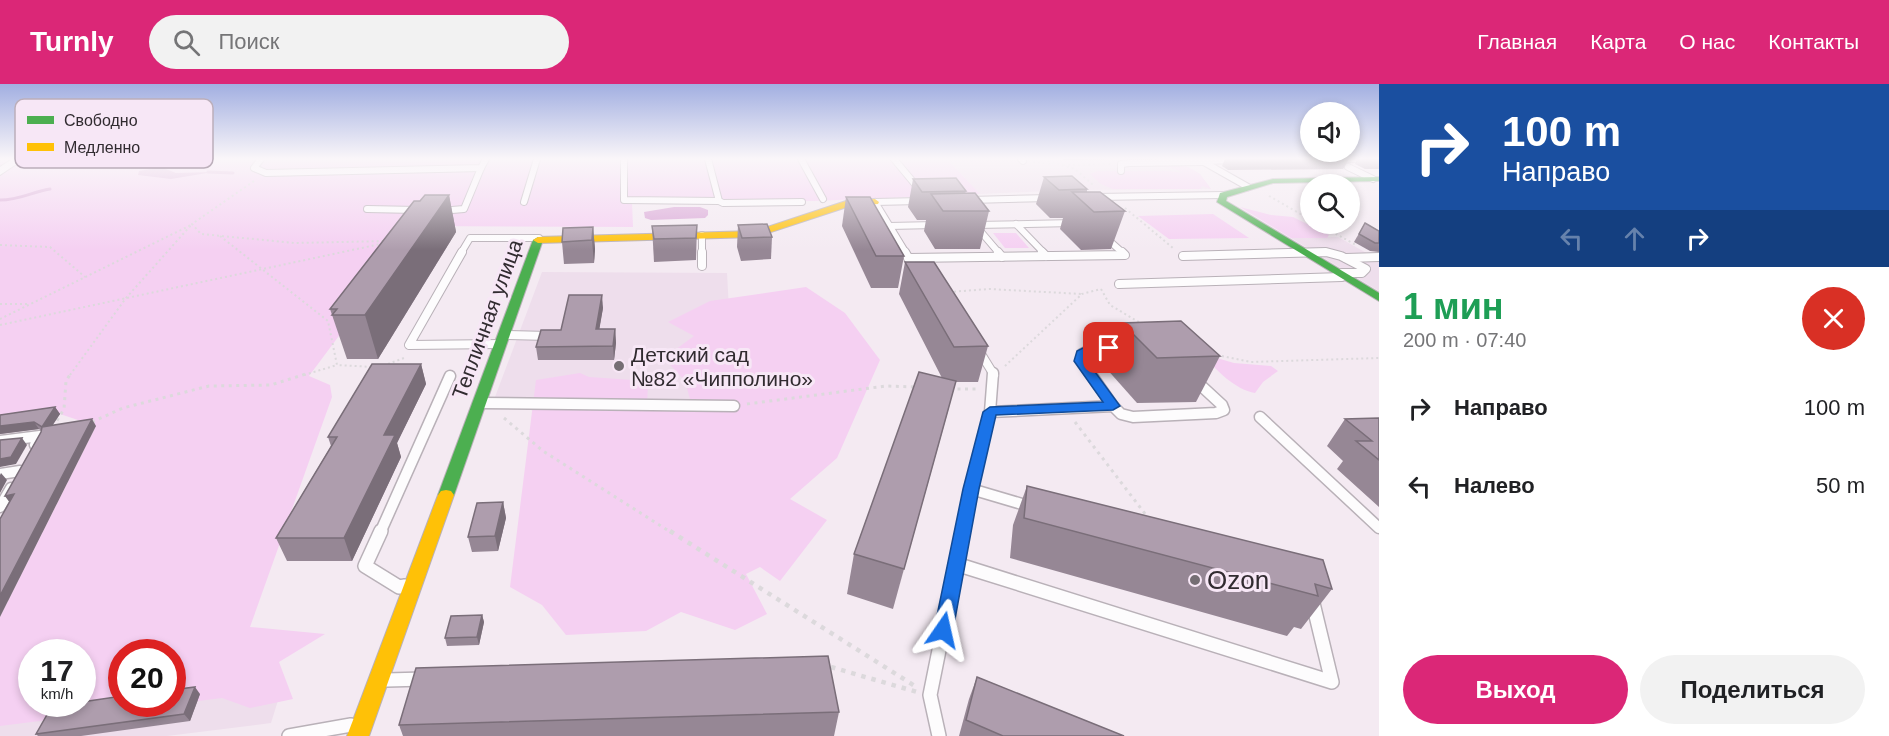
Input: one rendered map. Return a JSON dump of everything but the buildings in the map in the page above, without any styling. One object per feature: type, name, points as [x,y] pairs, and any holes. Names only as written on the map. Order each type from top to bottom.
[{"type":"street","points":[[1240,189],[1223,195],[1221,202],[1233,212],[1379,298]]},
{"type":"street","name":"Тепличная улица","points":[[360,729],[538,238],[756,234],[849,203],[875,202]]},
{"type":"lane","points":[[433,211],[464,209],[473,189]]},
{"type":"lane","points":[[524,202],[528,189]]},
{"type":"lane","points":[[624,189],[624,200],[719,201],[723,203],[802,202]]},
{"type":"lane","points":[[716,189],[719,201]]},
{"type":"lane","points":[[818,189],[823,199]]},
{"type":"lane","points":[[1088,197],[1223,195]]},
{"type":"lane","points":[[962,200],[1054,198]]},
{"type":"lane","points":[[927,201],[875,202],[920,277],[941,293]]},
{"type":"lane","points":[[367,209],[422,210]]},
{"type":"lane","points":[[964,225],[1080,223]]},
{"type":"lane","points":[[1016,224],[1046,256]]},
{"type":"lane","points":[[889,226],[943,225]]},
{"type":"lane","points":[[975,225],[1002,256]]},
{"type":"lane","points":[[908,258],[1125,255],[1099,231]]},
{"type":"lane","points":[[702,235],[702,266]]},
{"type":"lane","points":[[538,238],[470,238],[409,345],[502,340],[518,334],[558,336]]},
{"type":"lane","points":[[1119,284],[1340,275],[1362,273],[1366,269],[1346,258],[1326,252],[1183,256]]},
{"type":"lane","points":[[1346,258],[1378,257]]},
{"type":"lane","points":[[939,736],[930,695],[971,489],[990,412],[994,375],[971,338]]},
{"type":"lane","points":[[1135,348],[1091,348],[1081,353],[1081,361],[1120,414],[1133,417],[1216,413],[1224,410],[1222,405],[1188,374]]},
{"type":"lane","points":[[414,584],[399,587],[365,566],[450,376]]},
{"type":"lane","points":[[479,403],[734,406]]},
{"type":"lane","points":[[990,412],[1113,406]]},
{"type":"lane","points":[[1260,417],[1379,528]]},
{"type":"lane","points":[[0,441],[40,436],[0,507]]},
{"type":"lane","points":[[0,474],[25,462]]},
{"type":"lane","points":[[971,489],[1048,511]]},
{"type":"lane","points":[[956,564],[1332,682],[1309,585]]},
{"type":"lane","points":[[378,680],[438,678]]},
{"type":"lane","points":[[289,736],[360,729]]},
{"type":"path","points":[[0,319],[192,224],[242,189]]},
{"type":"path","points":[[1099,189],[1183,256]]},
{"type":"path","points":[[1253,189],[1300,214]]},
{"type":"path","points":[[0,325],[395,240],[295,243],[201,234],[192,224]]},
{"type":"path","points":[[58,430],[49,432],[64,409],[66,381],[126,298],[192,224]]},
{"type":"path","points":[[1336,234],[1378,257]]},
{"type":"path","points":[[218,235],[328,321],[337,365]]},
{"type":"path","points":[[0,245],[50,247],[85,277]]},
{"type":"path","points":[[941,293],[989,289],[1082,294],[1119,284]]},
{"type":"path","points":[[1101,289],[1110,304],[1149,328]]},
{"type":"path","points":[[994,375],[1082,294]]},
{"type":"path","points":[[0,304],[30,304]]},
{"type":"path","points":[[89,423],[123,408],[209,386],[271,386],[337,365],[381,367],[437,344]]},
{"type":"path","points":[[1210,353],[1251,362],[1379,358]]},
{"type":"path","points":[[734,406],[886,386],[920,387]]},
{"type":"path","points":[[942,388],[992,388]]},
{"type":"path","points":[[479,403],[499,415],[543,451],[930,695]]},
{"type":"path","points":[[1065,408],[1151,521]]},
{"type":"path","points":[[831,667],[930,695]]},
{"type":"shaded area","points":[[0,189],[976,189],[980,194],[814,201],[632,203],[633,227],[421,226],[309,376],[330,385],[332,397],[250,627],[325,634],[279,662],[293,699],[250,708],[222,698],[186,703],[186,639],[108,639],[108,712],[96,714],[96,639],[18,639],[18,717],[71,717],[0,726],[0,617],[96,426],[60,414],[0,422]]},
{"type":"shaded area","points":[[976,189],[1151,189],[1071,190],[980,194]]},
{"type":"shaded area","points":[[674,207],[700,207],[708,210],[708,215],[705,218],[651,220],[645,218],[644,212]]},
{"type":"shaded area","points":[[1240,207],[1271,215],[1293,217],[1300,220],[1300,234],[1329,235],[1327,238],[1291,238]]},
{"type":"shaded area","points":[[1213,214],[1249,238],[1169,239],[1138,216]]},
{"type":"shaded area","points":[[993,233],[1016,233],[1029,248],[1005,248]]},
{"type":"shaded area","points":[[1338,237],[1379,260],[1379,291],[1291,238]]},
{"type":"shaded area","name":"Детский сад №82 «Чипполино»","points":[[542,272],[727,273],[734,400],[495,397]]},
{"type":"shaded area","points":[[806,287],[845,313],[880,360],[837,458],[790,499],[827,520],[780,581],[760,567],[746,574],[767,614],[735,630],[681,612],[646,631],[566,635],[542,605],[510,587],[536,380],[580,373],[589,377],[648,381],[647,408],[693,410],[685,381],[664,358],[694,336],[668,322],[710,301]]},
{"type":"shaded area","points":[[1203,354],[1234,363],[1271,366],[1278,371],[1263,382],[1255,393],[1241,388],[1226,378]]},
{"type":"shaded area","points":[[284,681],[271,723],[167,736],[0,736],[0,704],[18,704],[18,717],[96,717],[96,704],[108,704],[108,717],[186,717],[186,701]]},
{"type":"waterway","points":[[0,200],[14,199],[48,189]]},
{"type":"traffic: fast","points":[[1243,189],[1223,195],[1221,202],[1379,298]]},
{"type":"traffic: fast","points":[[446,495],[538,240]]},
{"type":"traffic: slow","points":[[538,240],[756,234],[849,203],[875,202]]},
{"type":"traffic: slow","points":[[358,736],[446,495]]},
{"type":"place","name":"Детский сад №82 «Чипполино»","points":[[619,366]]},
{"type":"place","name":"Ozon","points":[[1195,580]]},
{"type":"route","points":[[943,630],[971,489],[990,412],[1113,406],[1081,361],[1081,353],[1091,348],[1109,348]]}]
